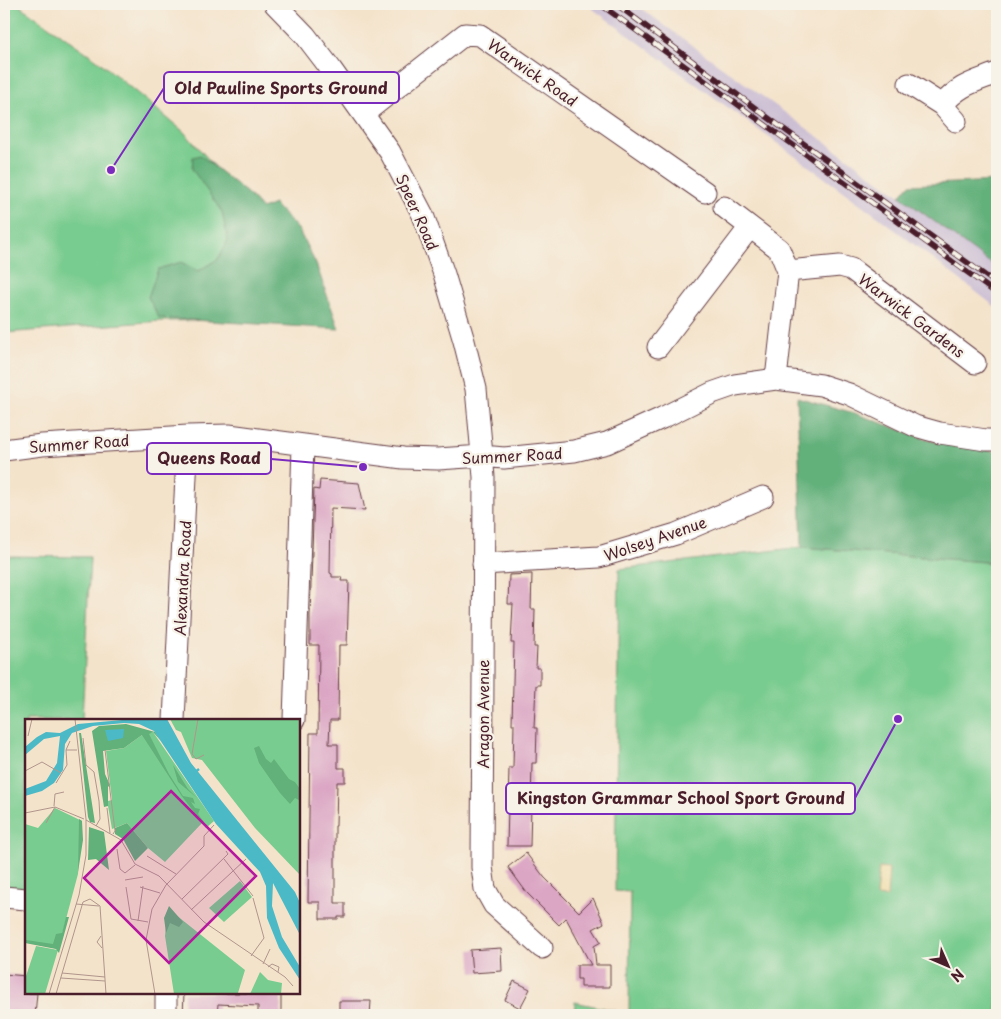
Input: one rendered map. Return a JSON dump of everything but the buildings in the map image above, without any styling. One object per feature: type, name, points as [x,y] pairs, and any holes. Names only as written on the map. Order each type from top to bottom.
[{"type":"street","name":"Speer Road","points":[[275,4],[305,36],[390,152],[422,215],[444,274],[476,389],[482,456]]},
{"type":"street","name":"Warwick Road","points":[[363,114],[464,34],[480,34],[705,192]]},
{"type":"street","points":[[909,84],[949,113],[961,87],[997,73]]},
{"type":"street","points":[[724,207],[778,249],[788,272],[776,379]]},
{"type":"street","points":[[658,347],[750,227]]},
{"type":"street","name":"Warwick Gardens","points":[[788,272],[840,266],[851,269],[975,363]]},
{"type":"street","name":"Summer Road","points":[[4,450],[42,445],[229,435],[403,458],[438,459],[482,456],[504,458],[574,451],[607,443],[653,423],[712,392],[735,385],[776,379],[821,385],[849,394],[915,426],[940,433],[960,437],[997,440]]},
{"type":"street","name":"Alexandra Road","points":[[174,719],[188,436]]},
{"type":"street","points":[[294,719],[302,446]]},
{"type":"street","name":"Aragon Avenue","points":[[482,456],[484,478],[482,868],[485,889],[494,905],[542,948]]},
{"type":"street","name":"Wolsey Avenue","points":[[483,564],[598,557],[676,534],[762,497]]},
{"type":"street","points":[[4,897],[25,899]]},
{"type":"street","points":[[166,994],[166,1015]]},
{"type":"shaded area","points":[[586,4],[635,4],[900,196],[997,268],[997,308],[877,216]]},
{"type":"green space","points":[[4,4],[17,4],[96,59],[184,132],[235,189],[243,320],[161,321],[4,333]]},
{"type":"green space","points":[[200,155],[248,194],[262,209],[274,204],[298,229],[316,264],[339,329],[159,318],[148,297],[158,269],[181,262],[198,271],[218,259],[228,240],[222,212],[192,169],[193,157]]},
{"type":"green space","points":[[997,181],[997,268],[900,196],[909,185]]},
{"type":"green space","points":[[797,397],[854,413],[931,441],[997,452],[997,563],[802,547]]},
{"type":"green space","points":[[802,547],[997,563],[997,1015],[629,1015],[630,892],[615,891],[619,569]]},
{"type":"green space","points":[[4,556],[90,557],[82,719],[25,719],[25,890],[4,887]]},
{"type":"green space","points":[[575,1002],[616,1011],[622,1015],[574,1015]]},
{"type":"sand","points":[[879,868],[889,869],[887,897],[876,896]]},
{"type":"railway","points":[[600,4],[997,294]]},
{"type":"railway","points":[[616,4],[997,284]]},
{"type":"place","name":"Old Pauline Sports Ground","points":[[111,170]]},
{"type":"place","name":"Queens Road","points":[[363,467]]},
{"type":"place","name":"Kingston Grammar School Sport Ground","points":[[898,719]]}]
